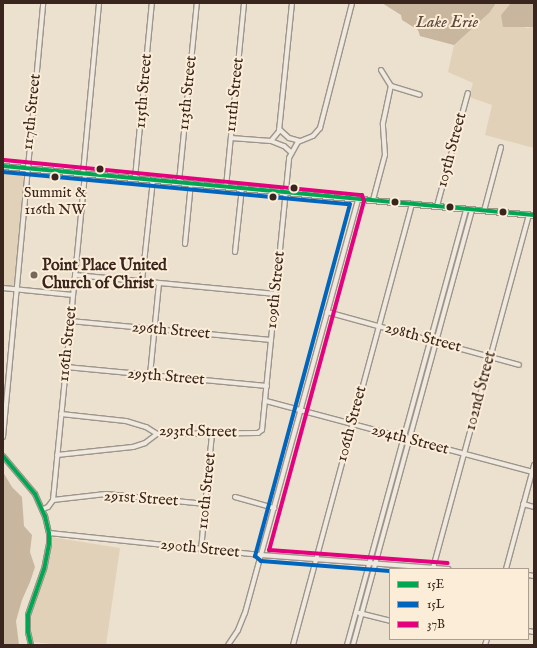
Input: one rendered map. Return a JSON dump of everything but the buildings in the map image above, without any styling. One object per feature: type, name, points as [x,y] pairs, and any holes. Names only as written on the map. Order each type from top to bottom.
[{"type":"main road","points":[[3,166],[532,215]]},
{"type":"street","name":"117th Street","points":[[3,437],[18,289],[27,168],[43,3]]},
{"type":"street","name":"116th Street","points":[[53,500],[99,3]]},
{"type":"street","name":"115th Street","points":[[135,178],[152,3]]},
{"type":"street","name":"113th Street","points":[[180,182],[197,3]]},
{"type":"street","name":"111th Street","points":[[226,187],[244,3]]},
{"type":"street","points":[[271,141],[277,136],[279,129],[292,3]]},
{"type":"street","points":[[231,138],[271,141],[284,146],[291,152],[300,141],[313,136],[320,128],[352,3]]},
{"type":"street","points":[[381,70],[391,86],[420,95]]},
{"type":"street","points":[[372,200],[385,155],[383,123],[391,86]]},
{"type":"street","name":"105th Street","points":[[437,206],[468,93]]},
{"type":"street","points":[[279,129],[289,138],[300,141]]},
{"type":"street","points":[[484,211],[501,148]]},
{"type":"street","name":"109th Street","points":[[263,427],[291,152]]},
{"type":"street","points":[[142,282],[153,180]]},
{"type":"street","points":[[185,244],[191,184]]},
{"type":"street","points":[[234,252],[242,188]]},
{"type":"street","points":[[228,645],[241,624],[358,199]]},
{"type":"street","name":"106th Street","points":[[292,645],[412,204]]},
{"type":"street","points":[[347,645],[448,275],[469,209]]},
{"type":"street","points":[[353,645],[454,276],[469,209]]},
{"type":"street","name":"102nd Street","points":[[433,568],[532,215]]},
{"type":"street","points":[[75,275],[276,294]]},
{"type":"street","points":[[448,275],[454,276]]},
{"type":"street","points":[[150,375],[159,283]]},
{"type":"street","points":[[3,288],[73,295]]},
{"type":"street","name":"298th Street","points":[[327,312],[519,364]]},
{"type":"street","name":"296th Street","points":[[70,321],[271,340]]},
{"type":"street","name":"295th Street","points":[[66,367],[267,386]]},
{"type":"street","points":[[417,390],[422,392]]},
{"type":"street","name":"294th Street","points":[[266,401],[532,472]]},
{"type":"street","name":"293rd Street","points":[[61,414],[126,420],[146,427],[158,434],[258,433],[263,427]]},
{"type":"street","name":"110th Street","points":[[201,550],[212,433]]},
{"type":"street","points":[[57,456],[133,447],[145,443],[158,434]]},
{"type":"street","points":[[3,456],[31,487],[43,509],[48,533],[49,544],[44,568],[28,615],[28,632],[31,645]]},
{"type":"street","points":[[506,568],[534,465]]},
{"type":"street","name":"291st Street","points":[[53,500],[106,494],[205,504]]},
{"type":"street","points":[[235,497],[274,508]]},
{"type":"street","points":[[43,509],[48,507],[53,500]]},
{"type":"street","points":[[386,502],[391,504]]},
{"type":"street","points":[[523,504],[534,507]]},
{"type":"street","name":"290th Street","points":[[48,533],[201,550],[433,568]]},
{"type":"street","points":[[356,612],[389,621]]},
{"type":"shaded area","points":[[496,3],[511,3],[501,15],[526,28],[534,27],[534,148],[485,135],[492,105],[469,97],[473,83],[448,72],[454,45],[420,36],[490,12]]},
{"type":"shaded area","points":[[3,170],[24,172],[15,287],[3,286]]},
{"type":"shaded area","points":[[51,537],[120,548],[106,645],[62,645],[32,642],[29,628],[31,612],[46,573]]},
{"type":"water","name":"Lake Erie","points":[[382,3],[496,3],[490,12],[454,45],[420,36],[418,30],[402,20],[401,15]]},
{"type":"water","name":"Lake Erie","points":[[511,3],[534,3],[534,27],[503,27],[501,15]]},
{"type":"water","points":[[3,472],[12,487],[22,497],[24,526],[32,535],[30,552],[35,567],[22,600],[16,621],[19,645],[3,645]]},
{"type":"transit line","name":"37B","points":[[4,160],[362,195],[364,201],[269,550],[448,563]]},
{"type":"transit line","name":"15E","points":[[3,166],[534,215]]},
{"type":"transit line","name":"15L","points":[[3,172],[350,204],[255,556],[261,561],[389,571]]},
{"type":"transit line","name":"15E","points":[[3,456],[35,494],[45,516],[49,533],[49,544],[44,569],[28,615],[28,632],[31,645]]},
{"type":"place","name":"Summit & 116th NW","points":[[55,177]]},
{"type":"place","name":"Point Place United Church of Christ","points":[[34,275]]}]
